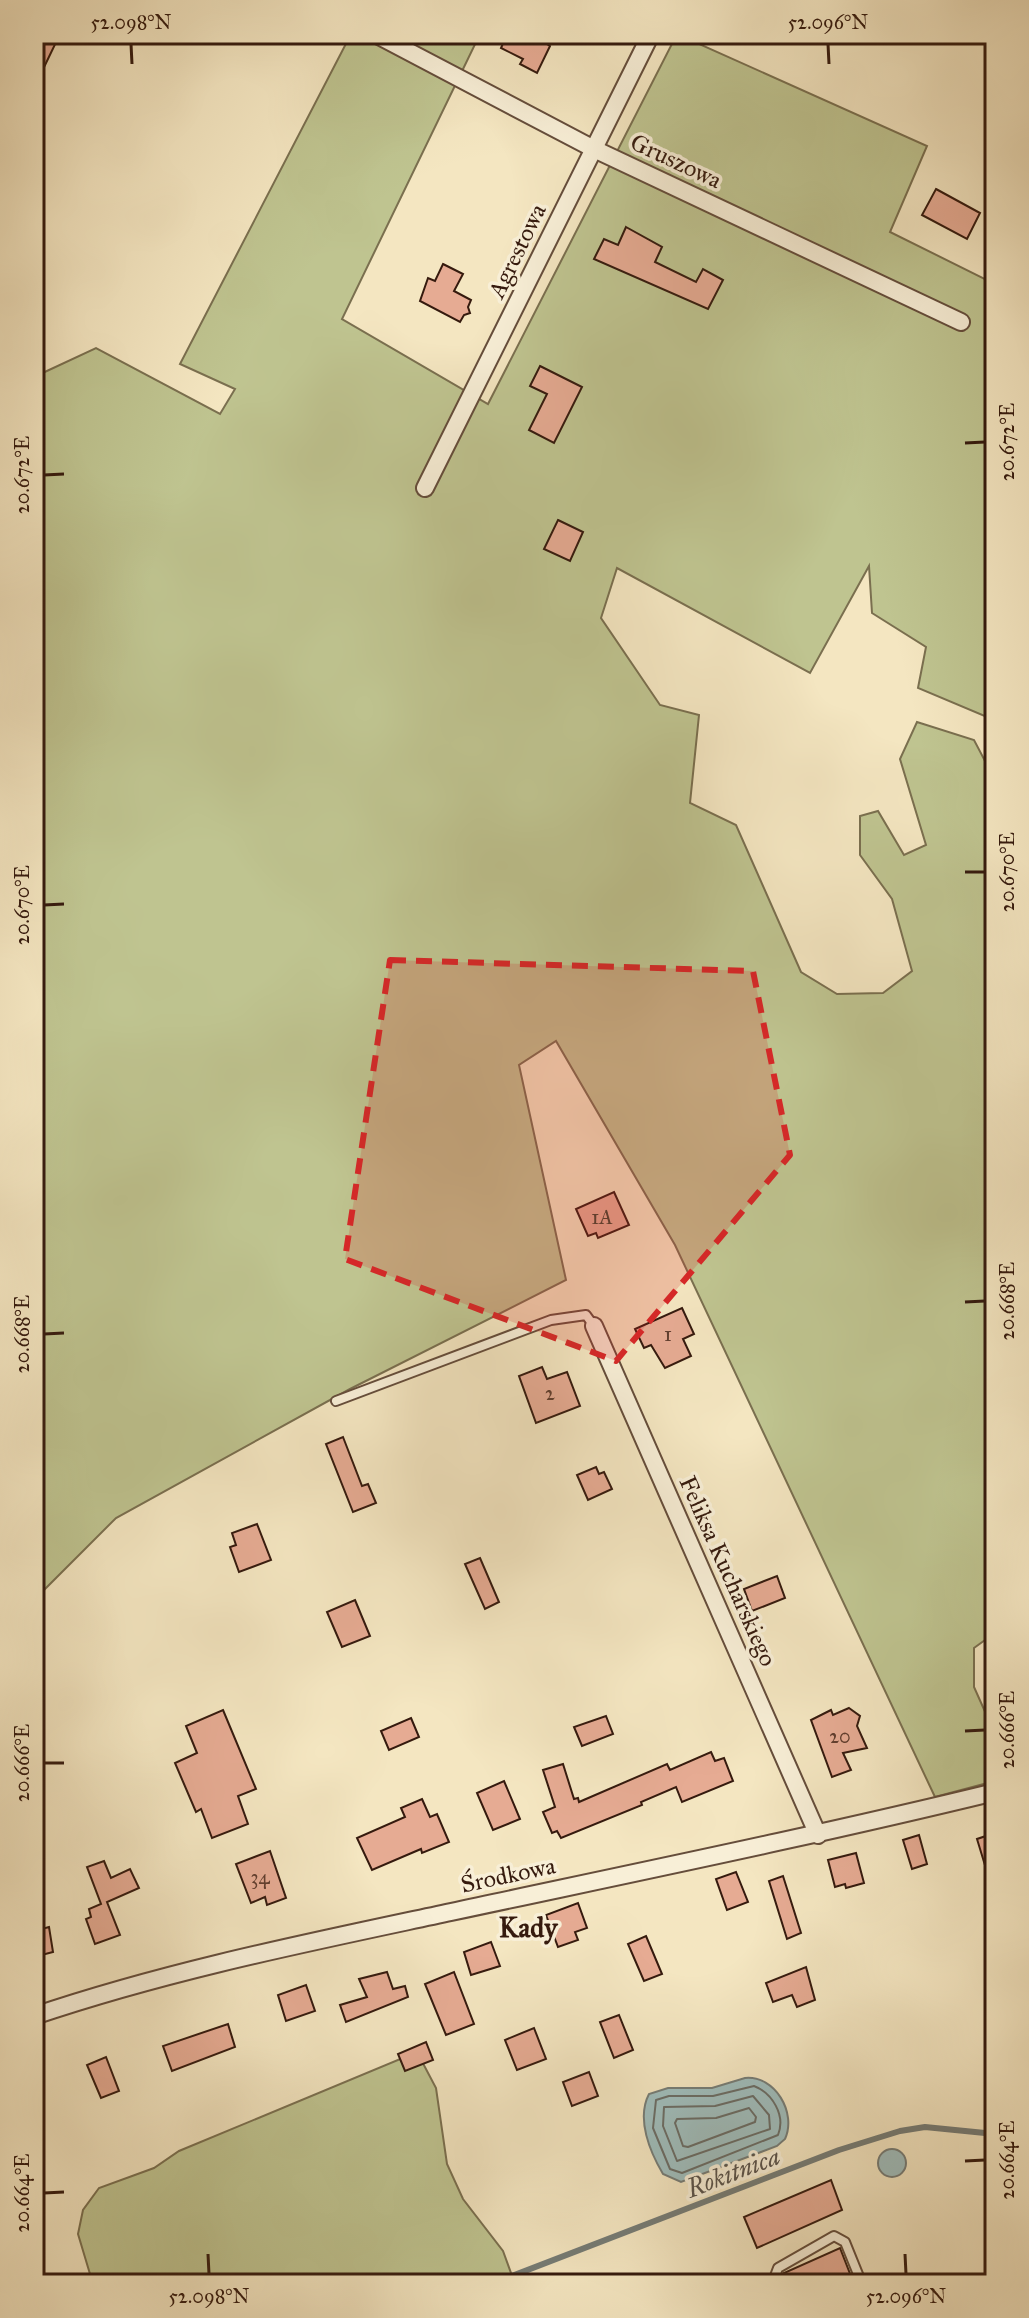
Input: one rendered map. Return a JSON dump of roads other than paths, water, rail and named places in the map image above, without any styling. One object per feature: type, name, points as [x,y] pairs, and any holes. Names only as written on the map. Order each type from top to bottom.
[{"type":"street","name":"Gruszowa","points":[[375,34],[594,149],[961,322]]},
{"type":"street","name":"Agrestowa","points":[[425,488],[651,34]]},
{"type":"street","name":"Feliksa Kucharskiego","points":[[594,1326],[818,1835]]},
{"type":"street","name":"Środkowa","points":[[34,2016],[109,1991],[352,1933],[818,1835],[995,1792]]},
{"type":"lane","points":[[336,1401],[551,1320],[586,1315],[594,1326]]},
{"type":"lane","points":[[772,2284],[778,2268],[834,2236],[845,2242],[862,2284]]},
{"type":"water","points":[[745,2078],[766,2083],[781,2098],[788,2118],[785,2139],[777,2146],[681,2182],[663,2174],[649,2146],[644,2124],[649,2094],[668,2088],[712,2088]]},
{"type":"water","points":[[892,2149],[902,2153],[906,2163],[902,2173],[892,2177],[882,2173],[878,2163],[882,2153]]},
{"type":"waterway","name":"Rokitnica","points":[[491,2284],[839,2150],[900,2131],[925,2127],[995,2134]]},
{"type":"district","name":"Kady","points":[[528,1927]]}]
